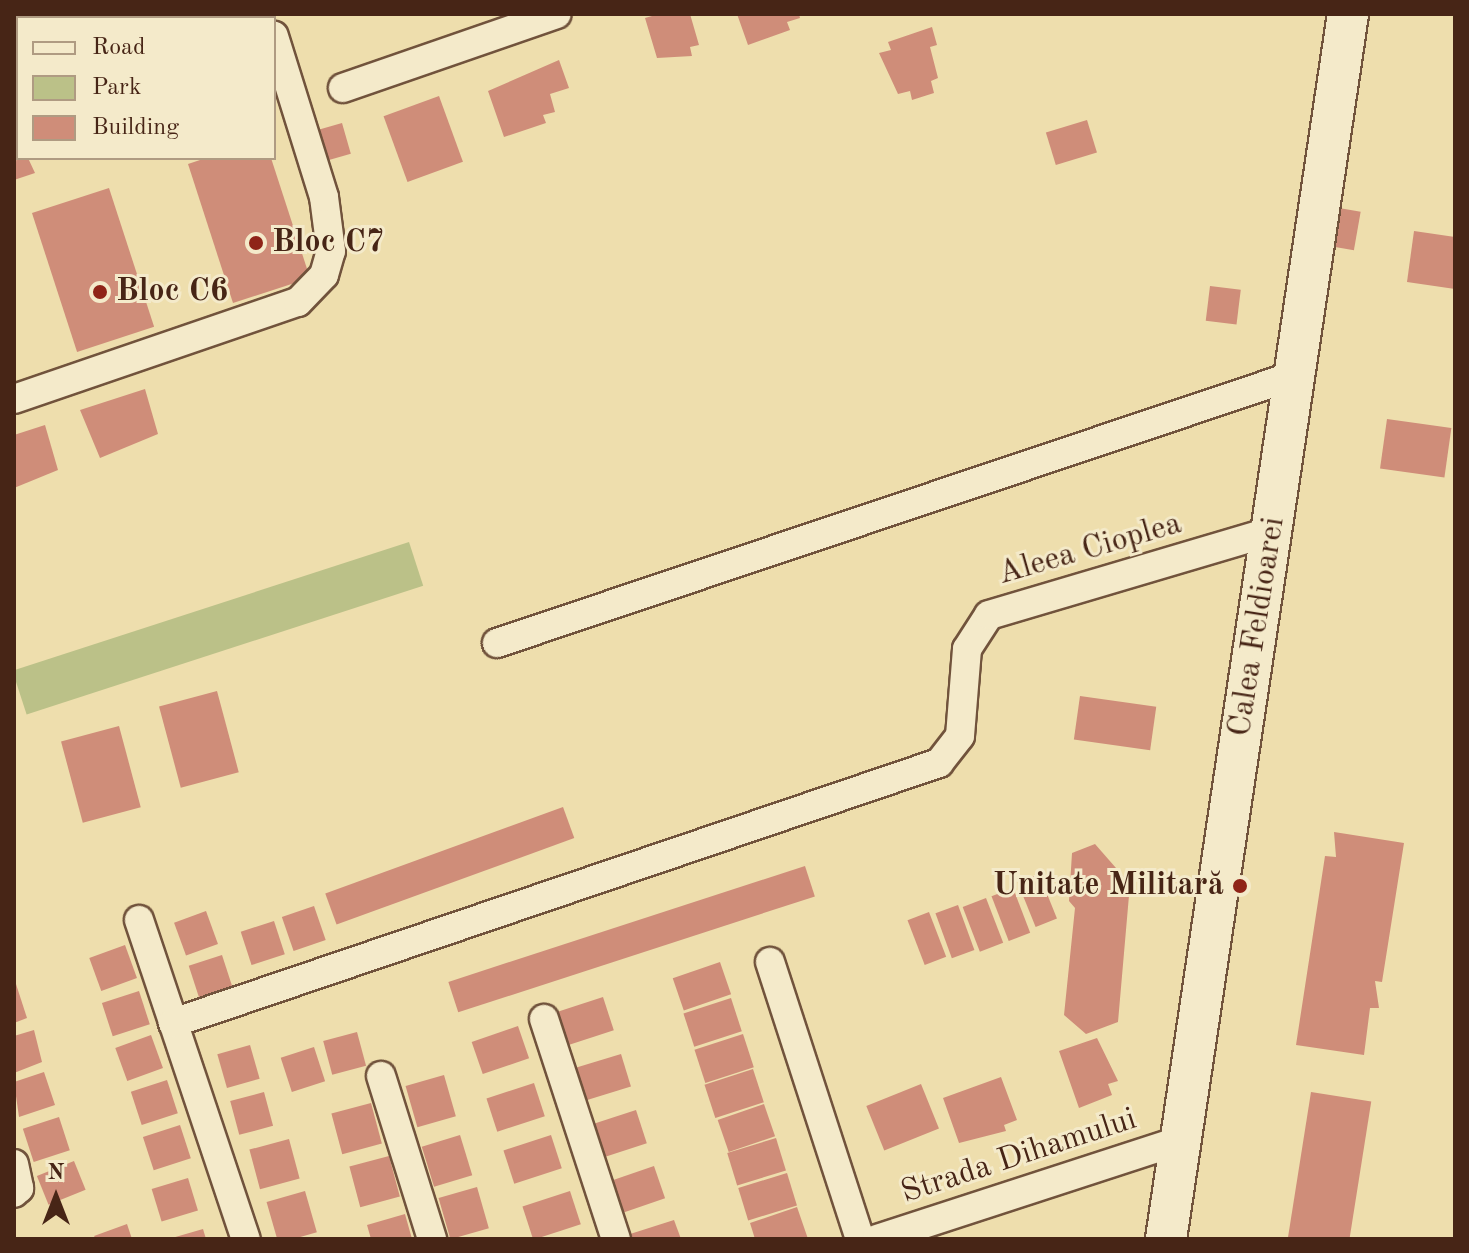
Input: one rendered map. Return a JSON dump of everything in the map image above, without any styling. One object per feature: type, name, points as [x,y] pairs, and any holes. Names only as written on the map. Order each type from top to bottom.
[{"type":"main road","name":"Calea Feldioarei","points":[[1166,1239],[1348,14]]},
{"type":"street","points":[[343,88],[557,14]]},
{"type":"street","points":[[14,399],[298,302],[324,275],[331,251],[324,197],[276,42]]},
{"type":"street","points":[[497,643],[1296,375]]},
{"type":"street","name":"Aleea Cioplea","points":[[173,1023],[939,763],[960,736],[967,649],[989,615],[1273,531]]},
{"type":"street","points":[[139,920],[246,1239]]},
{"type":"street","points":[[770,962],[860,1239]]},
{"type":"street","points":[[544,1019],[616,1239]]},
{"type":"street","points":[[381,1076],[432,1239]]},
{"type":"street","name":"Strada Dihamului","points":[[877,1239],[1181,1140]]},
{"type":"street","points":[[14,1164],[19,1188],[14,1193]]},
{"type":"green space","points":[[409,542],[423,586],[27,715],[14,670]]},
{"type":"building","points":[[659,14],[690,14],[699,45],[690,47],[692,56],[657,58],[645,18]]},
{"type":"building","points":[[737,14],[799,14],[800,18],[787,22],[790,30],[748,45]]},
{"type":"building","points":[[932,27],[937,45],[930,47],[938,78],[931,81],[934,93],[912,100],[910,91],[898,94],[879,53],[891,50],[888,42]]},
{"type":"building","points":[[559,60],[569,88],[550,94],[555,112],[543,115],[546,123],[504,137],[488,91]]},
{"type":"building","points":[[439,96],[463,162],[407,182],[384,116]]},
{"type":"building","points":[[1087,120],[1097,153],[1056,165],[1046,133]]},
{"type":"building","points":[[342,123],[351,154],[323,162],[314,131]]},
{"type":"building","points":[[16,160],[29,160],[35,173],[14,180]]},
{"type":"building","name":"Bloc C7","points":[[200,160],[272,160],[310,278],[233,303],[188,164]]},
{"type":"building","name":"Bloc C6","points":[[109,188],[154,327],[77,352],[32,213]]},
{"type":"building","points":[[1339,208],[1361,212],[1354,250],[1332,246]]},
{"type":"building","points":[[1414,231],[1455,237],[1455,289],[1407,282]]},
{"type":"building","points":[[1210,286],[1241,290],[1237,325],[1206,321]]},
{"type":"building","points":[[145,389],[158,434],[100,458],[80,410]]},
{"type":"building","points":[[1387,419],[1451,428],[1444,478],[1380,469]]},
{"type":"building","points":[[45,425],[58,470],[14,488],[14,435]]},
{"type":"building","points":[[217,691],[239,772],[181,788],[159,707]]},
{"type":"building","points":[[1080,696],[1156,707],[1150,750],[1074,740]]},
{"type":"building","points":[[119,726],[141,807],[83,823],[61,742]]},
{"type":"building","points":[[563,807],[574,838],[337,925],[325,894]]},
{"type":"building","points":[[1334,832],[1404,843],[1382,982],[1375,981],[1379,1008],[1370,1008],[1364,1055],[1296,1045],[1325,856],[1336,857]]},
{"type":"building","points":[[1095,844],[1130,884],[1118,1022],[1086,1034],[1064,1015],[1075,908],[1069,901],[1072,853]]},
{"type":"building","points":[[805,866],[815,896],[458,1012],[448,982]]},
{"type":"building","points":[[1039,874],[1057,919],[1036,927],[1018,883]]},
{"type":"building","points":[[1013,888],[1030,933],[1009,941],[992,896]]},
{"type":"building","points":[[986,898],[1003,943],[980,952],[963,907]]},
{"type":"building","points":[[958,905],[974,950],[952,958],[935,913]]},
{"type":"building","points":[[314,906],[326,940],[294,951],[282,917]]},
{"type":"building","points":[[206,911],[218,944],[186,956],[174,923]]},
{"type":"building","points":[[929,912],[946,957],[925,965],[908,920]]},
{"type":"building","points":[[274,921],[285,954],[252,965],[241,932]]},
{"type":"building","points":[[125,945],[137,978],[101,991],[89,958]]},
{"type":"building","points":[[222,955],[233,988],[200,999],[189,966]]},
{"type":"building","points":[[720,962],[731,994],[684,1010],[673,978]]},
{"type":"building","points":[[14,982],[27,1018],[14,1023]]},
{"type":"building","points":[[139,991],[150,1024],[113,1036],[102,1003]]},
{"type":"building","points":[[603,997],[614,1030],[566,1046],[555,1012]]},
{"type":"building","points":[[731,998],[742,1031],[694,1047],[683,1013]]},
{"type":"building","points":[[518,1026],[529,1058],[483,1074],[472,1042]]},
{"type":"building","points":[[34,1030],[42,1062],[14,1073],[14,1036]]},
{"type":"building","points":[[357,1032],[366,1066],[332,1075],[323,1041]]},
{"type":"building","points":[[743,1034],[754,1067],[705,1083],[694,1050]]},
{"type":"building","points":[[151,1035],[163,1068],[127,1081],[115,1048]]},
{"type":"building","points":[[1097,1038],[1118,1081],[1108,1084],[1112,1095],[1079,1108],[1059,1051]]},
{"type":"building","points":[[250,1045],[260,1079],[227,1088],[217,1054]]},
{"type":"building","points":[[314,1047],[325,1081],[292,1092],[281,1058]]},
{"type":"building","points":[[621,1054],[631,1087],[583,1101],[573,1069]]},
{"type":"building","points":[[753,1069],[764,1102],[715,1118],[704,1085]]},
{"type":"building","points":[[44,1072],[55,1105],[19,1117],[14,1082]]},
{"type":"building","points":[[444,1075],[456,1116],[417,1127],[406,1086]]},
{"type":"building","points":[[1001,1077],[1017,1120],[1004,1125],[1006,1131],[959,1143],[943,1098]]},
{"type":"building","points":[[167,1080],[178,1113],[142,1125],[131,1092]]},
{"type":"building","points":[[534,1083],[545,1116],[497,1132],[486,1098]]},
{"type":"building","points":[[921,1084],[939,1129],[884,1151],[866,1106]]},
{"type":"building","points":[[264,1092],[273,1126],[239,1135],[230,1101]]},
{"type":"building","points":[[1311,1092],[1371,1102],[1349,1239],[1288,1239]]},
{"type":"building","points":[[371,1103],[382,1144],[342,1154],[331,1114]]},
{"type":"building","points":[[764,1104],[775,1136],[729,1152],[718,1120]]},
{"type":"building","points":[[636,1110],[647,1143],[599,1159],[588,1125]]},
{"type":"building","points":[[59,1117],[70,1150],[34,1162],[23,1129]]},
{"type":"building","points":[[180,1125],[191,1158],[154,1170],[143,1137]]},
{"type":"building","points":[[460,1135],[472,1175],[434,1187],[422,1147]]},
{"type":"building","points":[[551,1135],[562,1168],[514,1184],[503,1150]]},
{"type":"building","points":[[776,1138],[786,1171],[737,1185],[727,1153]]},
{"type":"building","points":[[289,1139],[300,1179],[260,1189],[249,1150]]},
{"type":"building","points":[[389,1156],[400,1197],[360,1207],[349,1167]]},
{"type":"building","points":[[74,1161],[86,1190],[49,1205],[37,1176]]},
{"type":"building","points":[[654,1166],[665,1198],[618,1214],[607,1182]]},
{"type":"building","points":[[787,1173],[797,1206],[748,1220],[738,1188]]},
{"type":"building","points":[[188,1178],[198,1211],[162,1222],[152,1189]]},
{"type":"building","points":[[477,1187],[489,1228],[450,1239],[439,1198]]},
{"type":"building","points":[[305,1191],[317,1232],[294,1239],[277,1239],[267,1202]]},
{"type":"building","points":[[570,1191],[581,1224],[533,1239],[522,1206]]},
{"type":"building","points":[[797,1207],[808,1239],[755,1239],[750,1223]]},
{"type":"building","points":[[405,1214],[412,1239],[371,1239],[367,1225]]},
{"type":"building","points":[[674,1220],[681,1239],[628,1239],[627,1235]]},
{"type":"building","points":[[127,1224],[132,1239],[96,1239],[94,1236]]},
{"type":"building","points":[[203,1229],[206,1239],[172,1239],[172,1238]]},
{"type":"place","name":"Bloc C7","points":[[256,243]]},
{"type":"place","name":"Bloc C6","points":[[100,292]]},
{"type":"place","name":"Unitate Militară","points":[[1240,886]]}]
